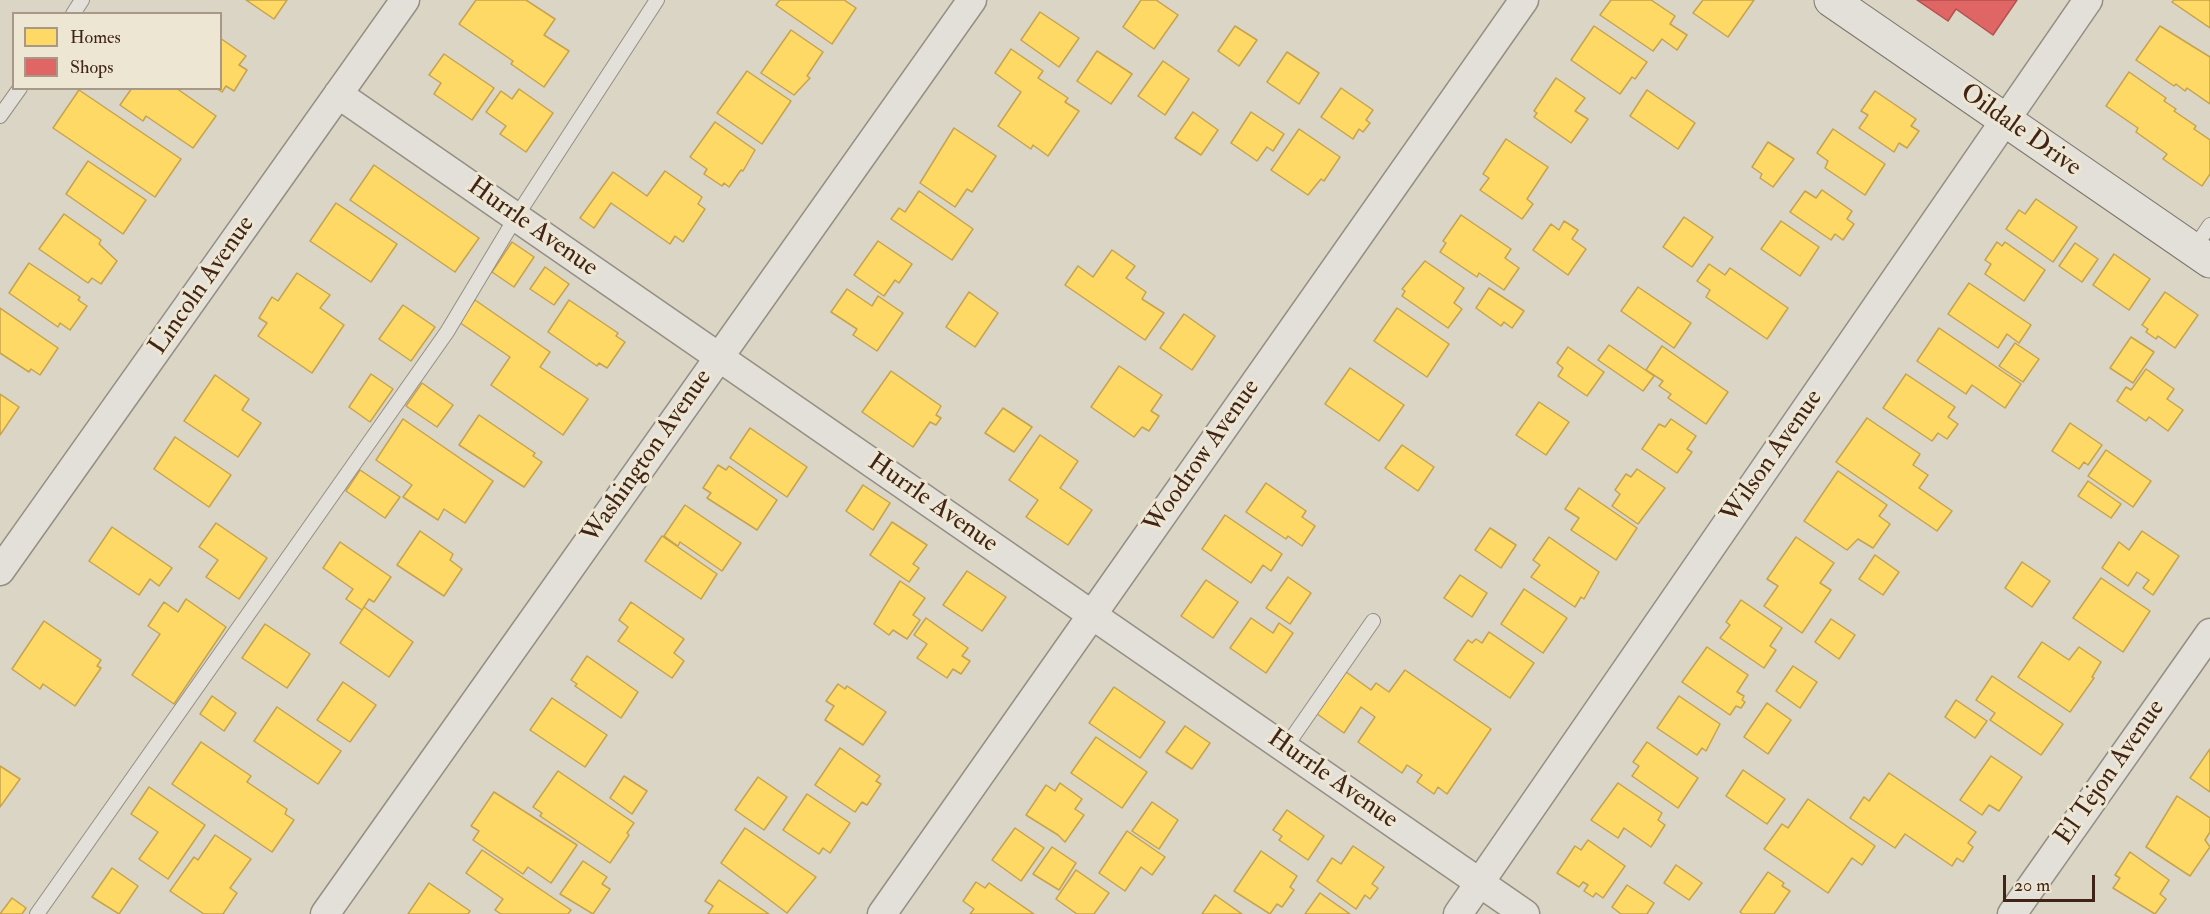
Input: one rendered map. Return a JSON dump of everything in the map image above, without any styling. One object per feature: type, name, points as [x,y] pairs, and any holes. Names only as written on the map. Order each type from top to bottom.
[{"type":"street","name":"Lincoln Avenue","points":[[0,572],[405,0]]},
{"type":"street","name":"Washington Avenue","points":[[325,914],[972,0]]},
{"type":"street","name":"Woodrow Avenue","points":[[882,914],[1524,0]]},
{"type":"street","name":"Oildale Drive","points":[[1831,0],[2005,120],[2204,245]]},
{"type":"street","name":"Wilson Avenue","points":[[1458,914],[2088,0]]},
{"type":"street","name":"Hurrle Avenue","points":[[338,94],[1525,914]]},
{"type":"street","name":"El Tejon Avenue","points":[[2012,914],[2210,633]]},
{"type":"lane","points":[[37,914],[447,332],[516,217],[657,0]]},
{"type":"lane","points":[[0,116],[19,90]]},
{"type":"lane","points":[[1284,748],[1373,621]]},
{"type":"building: Homes","points":[[246,0],[287,0],[274,19]]},
{"type":"building: Homes","points":[[476,0],[526,0],[555,19],[544,35],[569,51],[544,87],[511,64],[513,61],[459,24]]},
{"type":"building: Homes","points":[[780,0],[844,0],[856,8],[832,44],[776,5]]},
{"type":"building: Homes","points":[[1141,0],[1156,0],[1178,15],[1154,49],[1123,27]]},
{"type":"building: Homes","points":[[1611,0],[1651,0],[1675,16],[1670,24],[1687,35],[1677,50],[1662,39],[1653,51],[1600,15]]},
{"type":"building: Homes","points":[[1703,0],[1754,0],[1728,37],[1693,13]]},
{"type":"building: Homes","points":[[2174,0],[2210,0],[2210,28],[2172,2]]},
{"type":"building: Homes","points":[[1040,12],[1079,38],[1059,67],[1021,40]]},
{"type":"building: Homes","points":[[1235,26],[1257,40],[1239,66],[1218,51]]},
{"type":"building: Homes","points":[[1594,26],[1647,62],[1620,94],[1571,60]]},
{"type":"building: Homes","points":[[2160,26],[2210,57],[2210,104],[2187,88],[2185,91],[2176,84],[2174,86],[2136,60]]},
{"type":"building: Homes","points":[[791,30],[823,52],[807,76],[810,78],[794,95],[761,73]]},
{"type":"building: Homes","points":[[222,39],[246,56],[239,65],[247,70],[234,91],[226,86],[222,92],[219,90],[222,90]]},
{"type":"building: Homes","points":[[1011,49],[1043,71],[1038,78],[1068,98],[1065,102],[1079,111],[1048,156],[1033,145],[1031,149],[998,126],[1021,92],[995,73]]},
{"type":"building: Homes","points":[[1097,51],[1132,74],[1111,104],[1077,81]]},
{"type":"building: Homes","points":[[1287,52],[1319,73],[1299,104],[1267,82]]},
{"type":"building: Homes","points":[[444,54],[494,88],[472,120],[434,94],[441,83],[429,75]]},
{"type":"building: Homes","points":[[1163,61],[1189,79],[1165,115],[1138,96]]},
{"type":"building: Homes","points":[[747,71],[791,101],[762,144],[717,113]]},
{"type":"building: Homes","points":[[2129,72],[2166,98],[2164,101],[2176,109],[2174,111],[2196,126],[2194,129],[2210,140],[2210,174],[2202,186],[2163,159],[2167,154],[2136,132],[2138,128],[2106,106]]},
{"type":"building: Homes","points":[[1556,78],[1585,98],[1575,111],[1588,119],[1571,143],[1534,117],[1537,113],[1534,111]]},
{"type":"building: Homes","points":[[1341,88],[1373,110],[1366,120],[1370,123],[1363,132],[1359,129],[1353,139],[1321,117]]},
{"type":"building: Homes","points":[[519,89],[553,113],[526,152],[500,134],[506,126],[486,112],[501,91],[512,99]]},
{"type":"building: Homes","points":[[79,90],[181,159],[155,197],[53,128]]},
{"type":"building: Homes","points":[[131,90],[179,90],[216,116],[193,148],[146,116],[143,121],[120,105]]},
{"type":"building: Homes","points":[[1647,90],[1695,123],[1678,149],[1630,116]]},
{"type":"building: Homes","points":[[1875,91],[1916,119],[1911,126],[1919,131],[1907,148],[1899,143],[1894,152],[1859,128],[1868,115],[1861,111]]},
{"type":"building: Homes","points":[[1193,112],[1218,130],[1201,155],[1175,138]]},
{"type":"building: Homes","points":[[1251,112],[1284,134],[1273,151],[1267,147],[1257,161],[1231,143]]},
{"type":"building: Homes","points":[[715,122],[755,150],[743,171],[741,170],[729,187],[724,183],[722,186],[704,174],[707,169],[690,157]]},
{"type":"building: Homes","points":[[954,128],[996,156],[972,192],[967,189],[955,207],[920,183]]},
{"type":"building: Homes","points":[[1299,129],[1340,157],[1324,181],[1321,179],[1308,195],[1271,170]]},
{"type":"building: Homes","points":[[1833,129],[1885,164],[1865,195],[1825,168],[1828,161],[1817,153]]},
{"type":"building: Homes","points":[[1506,139],[1548,167],[1527,199],[1533,204],[1522,219],[1480,190],[1489,178],[1483,174]]},
{"type":"building: Homes","points":[[1768,142],[1794,159],[1773,187],[1760,178],[1762,174],[1752,167]]},
{"type":"building: Homes","points":[[88,161],[146,200],[123,234],[66,194]]},
{"type":"building: Homes","points":[[374,165],[479,238],[455,272],[350,200]]},
{"type":"building: Homes","points":[[665,171],[702,197],[698,204],[705,209],[683,242],[675,236],[670,244],[611,203],[594,228],[580,218],[613,172],[647,196]]},
{"type":"building: Homes","points":[[1822,190],[1852,211],[1847,219],[1854,224],[1843,240],[1835,234],[1831,240],[1790,212],[1805,191],[1816,198]]},
{"type":"building: Homes","points":[[919,191],[973,229],[952,260],[891,219],[899,208],[905,212]]},
{"type":"building: Homes","points":[[2036,199],[2077,227],[2053,262],[2006,229],[2019,210],[2025,214]]},
{"type":"building: Homes","points":[[336,203],[397,244],[371,282],[310,241]]},
{"type":"building: Homes","points":[[64,214],[101,240],[99,244],[117,261],[101,284],[92,278],[88,283],[39,249]]},
{"type":"building: Homes","points":[[1461,215],[1511,249],[1505,258],[1519,268],[1504,290],[1479,273],[1477,277],[1440,252],[1446,243],[1443,241]]},
{"type":"building: Homes","points":[[1684,217],[1713,237],[1692,267],[1663,247]]},
{"type":"building: Homes","points":[[1564,221],[1578,230],[1572,239],[1586,249],[1568,275],[1533,250],[1551,224],[1559,230]]},
{"type":"building: Homes","points":[[1781,221],[1819,247],[1800,276],[1761,249]]},
{"type":"building: Homes","points":[[878,241],[912,264],[899,283],[895,280],[884,296],[854,275]]},
{"type":"building: Homes","points":[[512,242],[534,257],[514,287],[492,272]]},
{"type":"building: Homes","points":[[1997,242],[2002,246],[2005,242],[2045,270],[2024,301],[1985,274],[1991,264],[1985,260]]},
{"type":"building: Homes","points":[[2075,243],[2098,259],[2082,282],[2059,266]]},
{"type":"building: Homes","points":[[1112,250],[1135,266],[1126,278],[1146,292],[1142,299],[1164,313],[1145,340],[1065,285],[1078,266],[1093,277]]},
{"type":"building: Homes","points":[[2114,254],[2150,279],[2129,310],[2093,285]]},
{"type":"building: Homes","points":[[1425,261],[1464,288],[1454,303],[1462,309],[1448,328],[1402,296],[1405,291],[1402,289]]},
{"type":"building: Homes","points":[[29,263],[80,297],[78,300],[87,306],[70,330],[60,323],[58,327],[9,293]]},
{"type":"building: Homes","points":[[1709,264],[1725,275],[1730,268],[1788,308],[1767,339],[1706,297],[1710,290],[1697,281]]},
{"type":"building: Homes","points":[[545,267],[569,284],[554,305],[530,289]]},
{"type":"building: Homes","points":[[297,273],[330,295],[320,308],[344,325],[312,373],[258,336],[267,323],[259,318],[272,297],[278,301]]},
{"type":"building: Homes","points":[[1969,283],[2031,325],[2019,343],[2007,334],[1998,348],[1948,314]]},
{"type":"building: Homes","points":[[1638,287],[1691,323],[1674,348],[1621,311]]},
{"type":"building: Homes","points":[[1489,288],[1524,311],[1512,328],[1504,322],[1501,326],[1476,308]]},
{"type":"building: Homes","points":[[847,289],[872,306],[878,296],[903,313],[877,351],[853,335],[857,329],[831,312]]},
{"type":"building: Homes","points":[[969,292],[998,313],[975,347],[946,327]]},
{"type":"building: Homes","points":[[2165,292],[2198,315],[2175,348],[2158,336],[2156,339],[2146,332],[2148,329],[2142,325]]},
{"type":"building: Homes","points":[[475,300],[550,352],[540,367],[588,399],[563,435],[491,385],[510,357],[459,322]]},
{"type":"building: Homes","points":[[569,300],[618,333],[616,336],[625,342],[607,368],[599,363],[597,366],[548,332]]},
{"type":"building: Homes","points":[[403,305],[435,327],[411,361],[379,339]]},
{"type":"building: Homes","points":[[0,308],[58,348],[40,375],[31,369],[29,372],[0,353]]},
{"type":"building: Homes","points":[[1397,308],[1449,344],[1427,377],[1374,341]]},
{"type":"building: Homes","points":[[1184,314],[1215,336],[1192,370],[1160,348]]},
{"type":"building: Homes","points":[[1939,328],[2021,384],[2005,408],[1972,385],[1966,394],[1917,361]]},
{"type":"building: Homes","points":[[2131,337],[2154,352],[2133,383],[2110,368]]},
{"type":"building: Homes","points":[[2015,343],[2039,359],[2023,382],[1999,366]]},
{"type":"building: Homes","points":[[1609,345],[1654,376],[1643,391],[1598,360]]},
{"type":"building: Homes","points":[[1662,346],[1728,392],[1706,424],[1668,398],[1671,394],[1659,386],[1663,381],[1646,370]]},
{"type":"building: Homes","points":[[1568,347],[1604,372],[1587,396],[1558,376],[1563,368],[1557,363]]},
{"type":"building: Homes","points":[[1119,366],[1162,395],[1151,411],[1159,416],[1149,431],[1142,427],[1134,437],[1091,407]]},
{"type":"building: Homes","points":[[1350,368],[1404,405],[1379,441],[1325,404]]},
{"type":"building: Homes","points":[[2146,369],[2174,389],[2167,399],[2183,410],[2168,431],[2149,417],[2146,421],[2117,401],[2126,387],[2131,390]]},
{"type":"building: Homes","points":[[891,371],[941,406],[936,415],[941,418],[936,425],[930,422],[913,447],[862,412]]},
{"type":"building: Homes","points":[[371,374],[393,389],[370,422],[349,407]]},
{"type":"building: Homes","points":[[1906,374],[1955,407],[1948,417],[1958,424],[1947,439],[1938,433],[1932,441],[1883,408]]},
{"type":"building: Homes","points":[[215,375],[249,399],[242,410],[261,423],[238,457],[184,421]]},
{"type":"building: Homes","points":[[422,383],[453,405],[437,427],[406,406]]},
{"type":"building: Homes","points":[[0,394],[19,407],[0,435]]},
{"type":"building: Homes","points":[[1539,402],[1569,422],[1546,455],[1516,435]]},
{"type":"building: Homes","points":[[1003,408],[1032,427],[1014,452],[985,433]]},
{"type":"building: Homes","points":[[479,415],[535,453],[533,456],[542,462],[524,487],[459,445]]},
{"type":"building: Homes","points":[[1867,418],[1920,454],[1913,465],[1928,475],[1919,488],[1952,511],[1937,531],[1836,462]]},
{"type":"building: Homes","points":[[403,419],[493,481],[465,523],[444,509],[438,520],[403,497],[412,485],[376,460]]},
{"type":"building: Homes","points":[[1671,419],[1696,436],[1687,449],[1692,452],[1677,473],[1642,449],[1659,424],[1665,427]]},
{"type":"building: Homes","points":[[2070,423],[2102,445],[2088,465],[2084,462],[2079,469],[2052,451]]},
{"type":"building: Homes","points":[[750,428],[807,467],[787,497],[730,458]]},
{"type":"building: Homes","points":[[1040,435],[1078,461],[1060,488],[1092,510],[1068,545],[1026,517],[1038,500],[1009,480]]},
{"type":"building: Homes","points":[[175,437],[231,475],[209,507],[154,469]]},
{"type":"building: Homes","points":[[1402,445],[1434,467],[1418,491],[1385,468]]},
{"type":"building: Homes","points":[[2106,450],[2151,481],[2133,507],[2088,476]]},
{"type":"building: Homes","points":[[718,465],[726,470],[729,466],[777,500],[757,530],[707,498],[711,493],[703,488]]},
{"type":"building: Homes","points":[[1637,469],[1665,488],[1638,524],[1612,506],[1620,494],[1615,490],[1626,474],[1631,477]]},
{"type":"building: Homes","points":[[360,470],[400,497],[385,518],[346,491]]},
{"type":"building: Homes","points":[[1838,471],[1887,505],[1879,516],[1890,524],[1873,548],[1858,539],[1847,550],[1804,521]]},
{"type":"building: Homes","points":[[2088,481],[2121,504],[2111,518],[2078,496]]},
{"type":"building: Homes","points":[[1266,483],[1306,511],[1302,517],[1315,526],[1302,546],[1288,536],[1286,539],[1246,512]]},
{"type":"building: Homes","points":[[863,485],[890,503],[873,530],[846,511]]},
{"type":"building: Homes","points":[[1579,488],[1637,528],[1616,560],[1571,530],[1579,518],[1565,509]]},
{"type":"building: Homes","points":[[685,505],[741,543],[722,571],[680,542],[678,546],[664,536]]},
{"type":"building: Homes","points":[[1225,515],[1282,554],[1271,571],[1263,565],[1251,583],[1202,549]]},
{"type":"building: Homes","points":[[892,522],[927,545],[913,564],[919,568],[909,582],[870,555]]},
{"type":"building: Homes","points":[[216,523],[267,558],[239,599],[206,577],[218,560],[199,547]]},
{"type":"building: Homes","points":[[112,527],[172,568],[159,586],[150,579],[139,595],[89,561]]},
{"type":"building: Homes","points":[[1490,528],[1516,545],[1501,568],[1475,550]]},
{"type":"building: Homes","points":[[420,531],[453,554],[450,560],[462,569],[444,596],[397,565]]},
{"type":"building: Homes","points":[[2142,531],[2179,556],[2153,595],[2143,588],[2149,580],[2137,572],[2128,586],[2102,568],[2119,542],[2129,550]]},
{"type":"building: Homes","points":[[662,536],[717,574],[701,599],[645,561]]},
{"type":"building: Homes","points":[[1549,537],[1599,572],[1584,599],[1581,597],[1575,607],[1531,577],[1540,565],[1533,560]]},
{"type":"building: Homes","points":[[1796,537],[1834,563],[1820,583],[1831,590],[1802,633],[1764,606],[1778,586],[1767,579]]},
{"type":"building: Homes","points":[[340,542],[391,577],[374,602],[369,599],[362,610],[346,599],[353,589],[323,568]]},
{"type":"building: Homes","points":[[1875,555],[1899,572],[1883,595],[1859,579]]},
{"type":"building: Homes","points":[[2022,562],[2050,581],[2032,607],[2005,588]]},
{"type":"building: Homes","points":[[967,571],[1006,597],[982,631],[943,605]]},
{"type":"building: Homes","points":[[1460,575],[1487,593],[1472,617],[1444,598]]},
{"type":"building: Homes","points":[[1288,577],[1311,593],[1290,624],[1266,608]]},
{"type":"building: Homes","points":[[2101,578],[2150,611],[2123,652],[2073,618]]},
{"type":"building: Homes","points":[[1206,580],[1238,602],[1213,638],[1181,616]]},
{"type":"building: Homes","points":[[900,581],[925,598],[913,615],[920,620],[907,639],[893,630],[889,635],[874,624]]},
{"type":"building: Homes","points":[[1524,589],[1567,618],[1543,653],[1501,624]]},
{"type":"building: Homes","points":[[186,599],[226,627],[174,704],[132,675],[160,634],[148,626],[164,602],[178,612]]},
{"type":"building: Homes","points":[[1741,600],[1782,628],[1770,646],[1776,650],[1764,668],[1720,638],[1730,625],[1726,622]]},
{"type":"building: Homes","points":[[631,602],[684,639],[674,653],[684,661],[672,678],[618,641],[628,627],[619,620]]},
{"type":"building: Homes","points":[[364,607],[413,642],[389,677],[340,643]]},
{"type":"building: Homes","points":[[926,618],[968,648],[962,656],[970,661],[961,674],[953,669],[947,678],[917,658],[927,644],[914,635]]},
{"type":"building: Homes","points":[[1251,618],[1273,633],[1279,623],[1293,633],[1266,673],[1230,648]]},
{"type":"building: Homes","points":[[1831,619],[1855,635],[1839,659],[1815,642]]},
{"type":"building: Homes","points":[[44,621],[101,660],[97,666],[101,668],[75,706],[43,684],[40,689],[12,669]]},
{"type":"building: Homes","points":[[265,624],[310,654],[287,688],[242,658]]},
{"type":"building: Homes","points":[[1489,632],[1534,663],[1510,698],[1454,660],[1468,640],[1472,643],[1476,639],[1482,643]]},
{"type":"building: Homes","points":[[2042,642],[2069,660],[2079,647],[2101,662],[2092,677],[2094,678],[2070,712],[2018,677]]},
{"type":"building: Homes","points":[[1707,647],[1748,675],[1737,692],[1744,696],[1742,700],[1745,702],[1741,708],[1736,706],[1730,715],[1682,682]]},
{"type":"building: Homes","points":[[587,656],[638,692],[621,718],[575,686],[577,684],[571,680]]},
{"type":"building: Homes","points":[[1793,666],[1817,682],[1800,708],[1776,691]]},
{"type":"building: Homes","points":[[1342,669],[1371,690],[1376,683],[1389,692],[1405,670],[1491,729],[1447,794],[1438,787],[1434,794],[1417,782],[1422,775],[1407,765],[1402,773],[1358,742],[1375,717],[1361,707],[1344,733],[1313,711]]},
{"type":"building: Homes","points":[[1992,676],[2063,724],[2041,755],[1990,720],[1995,713],[1976,700]]},
{"type":"building: Homes","points":[[343,682],[376,705],[350,742],[317,720]]},
{"type":"building: Homes","points":[[838,684],[845,689],[847,686],[886,712],[863,745],[825,720],[834,706],[826,701]]},
{"type":"building: Homes","points":[[1114,687],[1165,722],[1140,758],[1089,723]]},
{"type":"building: Homes","points":[[212,696],[236,713],[224,731],[200,714]]},
{"type":"building: Homes","points":[[1679,696],[1720,724],[1706,751],[1702,748],[1697,755],[1657,728]]},
{"type":"building: Homes","points":[[552,698],[607,735],[585,767],[530,730]]},
{"type":"building: Homes","points":[[1956,700],[1987,721],[1975,738],[1945,717]]},
{"type":"building: Homes","points":[[1767,703],[1791,720],[1768,754],[1744,737]]},
{"type":"building: Homes","points":[[277,707],[341,751],[318,784],[254,741]]},
{"type":"building: Homes","points":[[1185,726],[1210,743],[1192,769],[1166,752]]},
{"type":"building: Homes","points":[[1096,737],[1147,772],[1122,808],[1071,773]]},
{"type":"building: Homes","points":[[201,742],[251,776],[247,782],[287,809],[285,814],[294,820],[272,852],[172,784]]},
{"type":"building: Homes","points":[[1647,742],[1698,778],[1678,808],[1632,776],[1639,766],[1633,762]]},
{"type":"building: Homes","points":[[840,748],[880,776],[876,781],[881,784],[867,805],[862,802],[855,812],[815,785]]},
{"type":"building: Homes","points":[[2210,749],[2210,792],[2190,778]]},
{"type":"building: Homes","points":[[1991,756],[2022,777],[1999,811],[1989,805],[1982,815],[1960,800]]},
{"type":"building: Homes","points":[[0,766],[20,779],[0,807]]},
{"type":"building: Homes","points":[[1743,770],[1785,799],[1767,824],[1726,796]]},
{"type":"building: Homes","points":[[558,771],[634,823],[627,833],[629,835],[610,863],[540,816],[542,813],[533,807]]},
{"type":"building: Homes","points":[[1889,773],[1976,832],[1968,843],[1973,847],[1963,862],[1957,858],[1952,866],[1905,834],[1895,848],[1850,818],[1864,797],[1869,801]]},
{"type":"building: Homes","points":[[624,776],[647,791],[632,814],[610,798]]},
{"type":"building: Homes","points":[[758,777],[787,797],[764,830],[735,810]]},
{"type":"building: Homes","points":[[1060,783],[1082,799],[1075,809],[1084,815],[1065,842],[1026,815],[1046,785],[1055,791]]},
{"type":"building: Homes","points":[[1618,783],[1662,813],[1658,820],[1665,825],[1651,847],[1624,828],[1618,838],[1591,820]]},
{"type":"building: Homes","points":[[149,787],[205,825],[168,879],[139,859],[158,832],[131,814]]},
{"type":"building: Homes","points":[[494,792],[577,845],[551,883],[528,867],[523,874],[473,840],[479,831],[471,826]]},
{"type":"building: Homes","points":[[807,794],[850,823],[830,853],[823,848],[819,854],[783,830]]},
{"type":"building: Homes","points":[[2177,796],[2210,818],[2210,832],[2205,840],[2210,847],[2190,876],[2146,847]]},
{"type":"building: Homes","points":[[1808,799],[1875,846],[1862,865],[1852,858],[1828,893],[1764,849],[1782,824],[1788,828]]},
{"type":"building: Homes","points":[[1152,802],[1178,820],[1159,849],[1132,831]]},
{"type":"building: Homes","points":[[1287,810],[1324,836],[1308,860],[1279,840],[1282,836],[1273,830]]},
{"type":"building: Homes","points":[[745,828],[816,877],[787,913],[721,863]]},
{"type":"building: Homes","points":[[1015,828],[1044,848],[1021,881],[992,860]]},
{"type":"building: Homes","points":[[1127,831],[1165,857],[1152,875],[1141,867],[1125,891],[1099,873]]},
{"type":"building: Homes","points":[[215,835],[251,859],[230,888],[237,893],[223,914],[204,914],[170,891],[194,857],[198,860]]},
{"type":"building: Homes","points":[[1588,840],[1625,866],[1603,898],[1596,893],[1593,897],[1584,891],[1588,885],[1583,882],[1579,887],[1557,873],[1575,846],[1581,850]]},
{"type":"building: Homes","points":[[1353,846],[1384,867],[1372,884],[1378,888],[1370,899],[1365,895],[1356,909],[1317,881],[1332,858],[1341,864]]},
{"type":"building: Homes","points":[[1052,847],[1076,863],[1059,890],[1033,874]]},
{"type":"building: Homes","points":[[482,850],[571,910],[568,914],[501,914],[495,910],[503,899],[466,873]]},
{"type":"building: Homes","points":[[1261,851],[1297,876],[1290,887],[1294,890],[1282,907],[1277,904],[1270,914],[1234,891]]},
{"type":"building: Homes","points":[[2130,852],[2169,880],[2160,894],[2166,899],[2155,914],[2113,888],[2120,878],[2115,875]]},
{"type":"building: Homes","points":[[583,861],[607,877],[602,884],[610,889],[593,914],[560,894]]},
{"type":"building: Homes","points":[[1676,865],[1702,883],[1689,900],[1664,883]]},
{"type":"building: Homes","points":[[112,868],[138,886],[119,914],[92,897]]},
{"type":"building: Homes","points":[[1076,870],[1109,893],[1094,914],[1077,914],[1056,899]]},
{"type":"building: Homes","points":[[1768,872],[1784,883],[1782,886],[1790,891],[1774,914],[1743,914],[1740,912]]},
{"type":"building: Homes","points":[[719,880],[769,914],[708,914],[713,906],[705,901]]},
{"type":"building: Homes","points":[[976,882],[985,888],[989,883],[1034,914],[970,914],[974,909],[963,901]]},
{"type":"building: Homes","points":[[429,883],[470,911],[468,914],[408,914]]},
{"type":"building: Homes","points":[[1627,885],[1654,903],[1647,914],[1621,914],[1612,907]]},
{"type":"building: Homes","points":[[1320,893],[1350,914],[1305,914]]},
{"type":"building: Homes","points":[[1215,895],[1242,914],[1202,914]]},
{"type":"building: Homes","points":[[12,898],[26,908],[22,914],[0,914]]},
{"type":"building: Shops","points":[[1917,0],[2017,0],[1993,35],[1956,9],[1948,21]]}]
